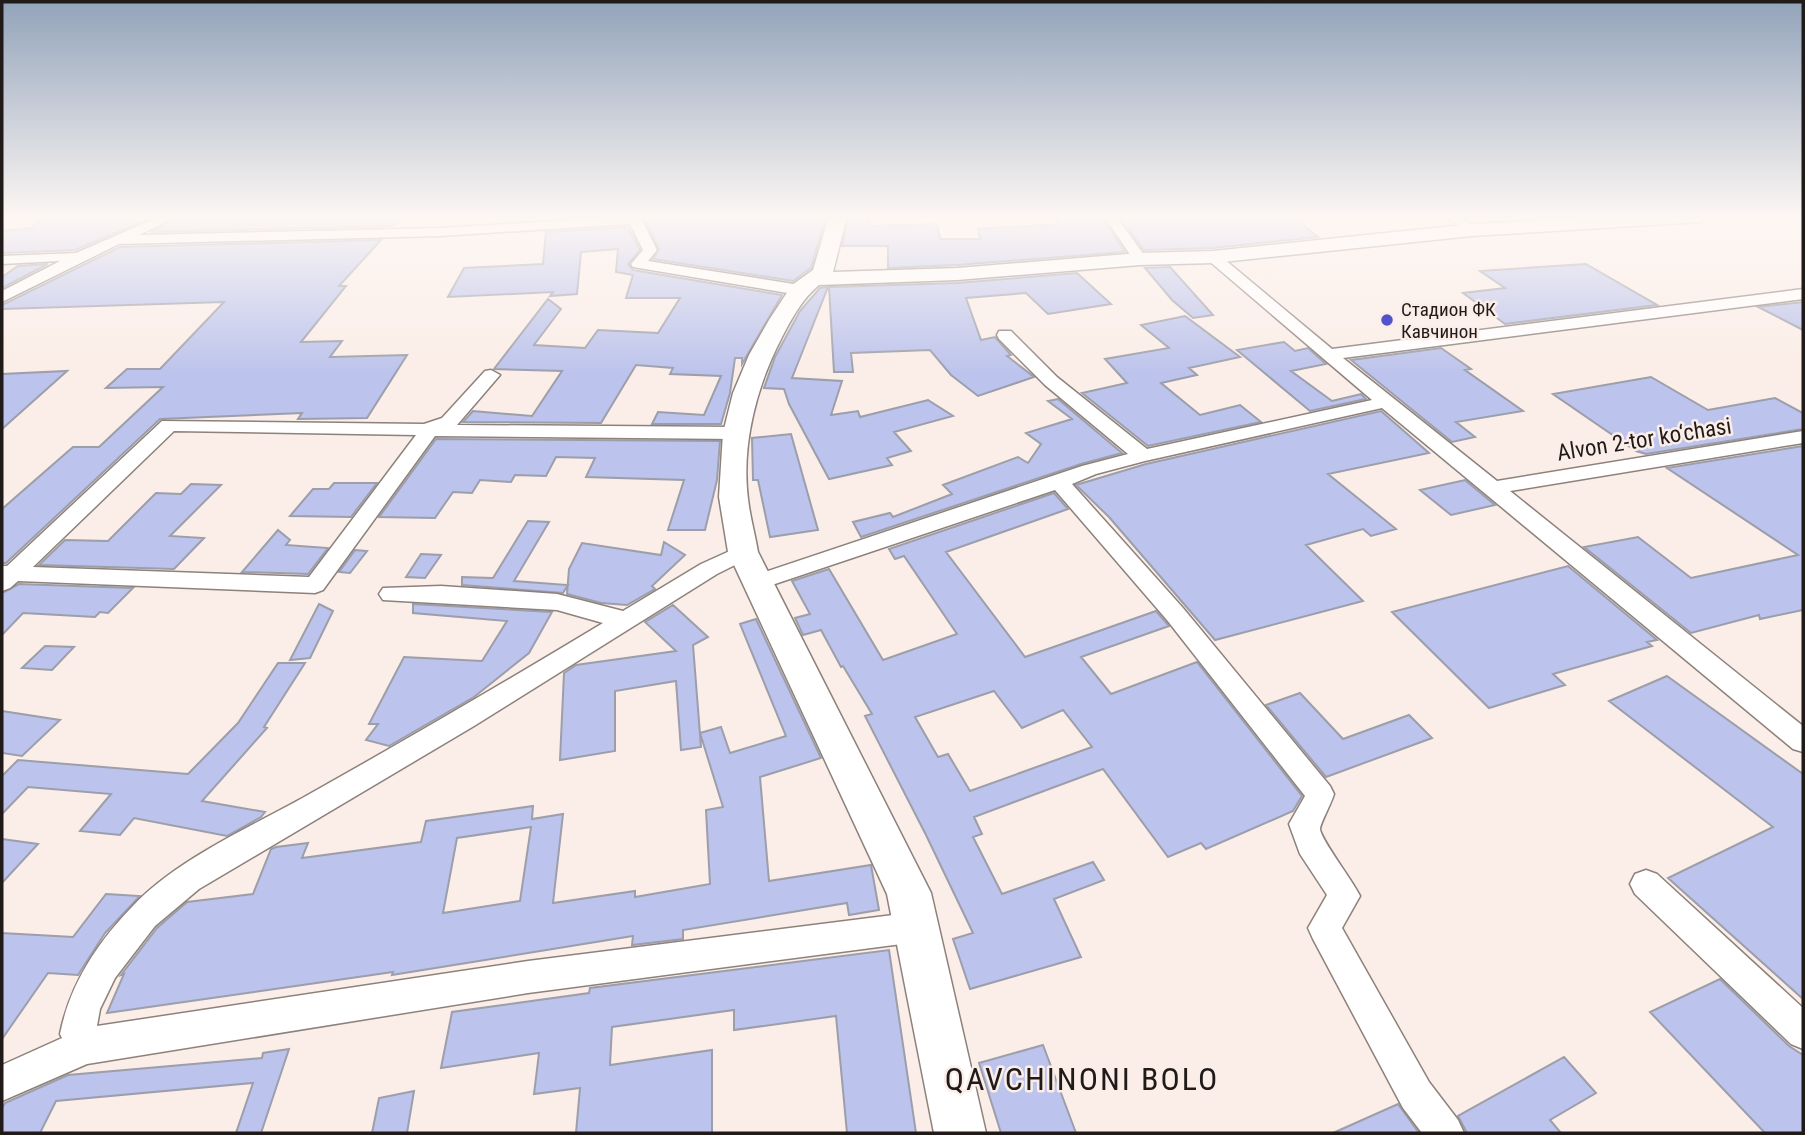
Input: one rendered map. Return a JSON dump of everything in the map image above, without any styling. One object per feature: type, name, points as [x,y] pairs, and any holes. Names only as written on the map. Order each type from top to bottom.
[{"type":"street","points":[[2,297],[56,269]]},
{"type":"street","points":[[680,269],[809,284],[1026,269]]},
{"type":"street","points":[[823,269],[809,284],[761,355],[746,393],[736,433],[733,497],[750,567],[909,893],[960,1133]]},
{"type":"street","points":[[1227,269],[1328,355],[1803,741]]},
{"type":"street","points":[[1328,355],[1803,294]]},
{"type":"street","points":[[1005,335],[1051,381],[1143,456]]},
{"type":"street","points":[[5,577],[314,585],[431,428],[449,422],[491,375]]},
{"type":"street","points":[[85,1046],[78,1034],[83,1006],[103,967],[144,916],[188,879],[465,719],[625,620],[750,567],[1059,482],[1089,470],[1386,402]]},
{"type":"street","points":[[5,577],[169,425],[431,428],[581,434],[736,433]]},
{"type":"street","name":"Alvon 2-tor ko‘chasi","points":[[1493,488],[1803,437]]},
{"type":"street","points":[[1059,482],[1175,614],[1320,794],[1314,811],[1304,824],[1307,843],[1336,878],[1344,896],[1324,928],[1416,1095],[1445,1133]]},
{"type":"street","points":[[391,594],[441,594],[557,603],[625,620]]},
{"type":"street","points":[[1646,884],[1803,1032]]},
{"type":"street","points":[[2,1083],[85,1046],[528,977],[917,928]]},
{"type":"building","points":[[14,269],[38,269],[2,288],[2,277]]},
{"type":"building","points":[[75,269],[355,269],[339,286],[346,286],[301,342],[342,341],[330,357],[407,355],[367,418],[298,419],[302,413],[160,419],[6,563],[2,563],[2,509],[73,447],[99,447],[163,387],[106,388],[127,369],[160,369],[224,302],[2,309],[2,305]]},
{"type":"building","points":[[463,269],[579,269],[577,294],[550,296],[553,292],[448,297]]},
{"type":"building","points":[[616,269],[632,269],[782,295],[742,364],[742,358],[735,358],[730,393],[721,424],[652,424],[658,412],[704,415],[721,376],[670,374],[673,368],[636,365],[601,423],[463,422],[473,411],[532,416],[562,371],[494,369],[548,299],[561,309],[534,345],[585,348],[598,330],[658,333],[680,298],[626,298],[633,275],[616,272]]},
{"type":"building","points":[[716,269],[810,269],[793,281]]},
{"type":"building","points":[[1146,269],[1172,269],[1213,315],[1193,318],[1172,300]]},
{"type":"building","points":[[1595,269],[1657,305],[1505,324],[1463,293],[1505,288],[1480,271]]},
{"type":"building","points":[[1077,273],[1111,304],[1048,314],[1026,293],[966,298],[981,340],[995,337],[1011,355],[1007,356],[1034,377],[978,396],[951,375],[930,350],[851,353],[853,372],[834,372],[829,287],[957,283]]},
{"type":"building","points":[[828,287],[792,378],[842,381],[831,415],[858,411],[860,417],[928,400],[953,416],[894,432],[911,451],[887,458],[892,465],[829,479],[789,404],[784,389],[764,388],[775,357],[800,311],[820,288]]},
{"type":"building","points":[[1803,302],[1803,330],[1758,307]]},
{"type":"building","points":[[1185,316],[1240,357],[1189,368],[1197,375],[1161,383],[1200,415],[1240,405],[1261,422],[1148,446],[1082,393],[1127,383],[1105,359],[1169,348],[1141,325]]},
{"type":"building","points":[[1284,342],[1295,351],[1308,348],[1326,364],[1291,371],[1332,401],[1361,394],[1366,399],[1310,411],[1237,350]]},
{"type":"building","points":[[1441,348],[1471,369],[1465,370],[1523,411],[1456,422],[1475,437],[1452,442],[1351,360]]},
{"type":"building","points":[[67,371],[2,429],[2,374]]},
{"type":"building","points":[[1651,377],[1708,410],[1775,398],[1803,413],[1803,429],[1646,454],[1636,451],[1553,394]]},
{"type":"building","points":[[1058,399],[1122,453],[861,537],[853,522],[890,513],[893,517],[952,494],[943,485],[1018,457],[1028,463],[1041,444],[1026,433],[1072,419],[1048,401]]},
{"type":"building","points":[[1381,411],[1429,453],[1328,474],[1396,529],[1371,536],[1363,529],[1306,545],[1363,601],[1215,640],[1109,517],[1076,485],[1146,464]]},
{"type":"building","points":[[791,434],[818,530],[770,537],[758,480],[753,480],[752,438]]},
{"type":"building","points":[[436,439],[720,441],[717,480],[705,530],[668,530],[684,480],[586,477],[595,458],[556,457],[546,476],[515,475],[511,482],[480,480],[472,493],[453,492],[435,518],[379,517]]},
{"type":"building","points":[[1803,446],[1803,610],[1760,619],[1759,615],[1691,633],[1584,547],[1638,537],[1691,578],[1798,555],[1667,468]]},
{"type":"building","points":[[1465,480],[1495,505],[1451,515],[1420,490]]},
{"type":"building","points":[[334,483],[377,483],[351,517],[290,516],[313,489],[329,489]]},
{"type":"building","points":[[191,484],[221,485],[170,536],[204,538],[174,569],[39,565],[65,540],[108,541],[156,493],[181,494]]},
{"type":"building","points":[[1054,493],[1068,509],[946,552],[1025,657],[1156,611],[1169,626],[1081,657],[1111,694],[1197,662],[1302,796],[1293,811],[1206,849],[1201,843],[1168,857],[1103,769],[974,817],[982,834],[973,837],[1002,894],[1093,862],[1104,880],[1054,899],[1081,957],[970,989],[953,939],[973,933],[865,716],[872,714],[843,666],[841,667],[821,630],[803,635],[795,618],[810,614],[792,581],[829,569],[883,660],[957,634],[904,556],[895,559],[889,549]],"holes":[[[994,691],[1022,728],[1063,710],[1092,747],[970,791],[948,754],[938,757],[915,717]]]},
{"type":"building","points":[[528,521],[549,522],[514,581],[568,585],[563,593],[462,585],[462,577],[493,578]]},
{"type":"building","points":[[278,530],[290,540],[286,545],[328,548],[308,574],[242,572]]},
{"type":"building","points":[[664,542],[685,555],[652,586],[655,589],[627,605],[601,603],[567,594],[569,569],[582,543],[661,555]]},
{"type":"building","points":[[355,550],[367,551],[350,573],[339,572]]},
{"type":"building","points":[[421,554],[441,555],[425,578],[406,577]]},
{"type":"building","points":[[1568,566],[1657,640],[1647,642],[1652,646],[1553,674],[1565,685],[1489,708],[1392,612]]},
{"type":"building","points":[[19,584],[133,588],[108,613],[100,612],[95,617],[23,613],[2,635],[2,593]]},
{"type":"building","points":[[319,604],[333,611],[310,658],[290,660]]},
{"type":"building","points":[[413,604],[552,612],[529,653],[474,697],[389,746],[366,740],[378,724],[369,724],[404,657],[482,661],[507,621],[413,613]]},
{"type":"building","points":[[673,605],[708,637],[693,645],[701,747],[681,750],[676,681],[615,691],[615,751],[560,760],[564,673],[576,665],[676,651],[645,622]]},
{"type":"building","points":[[756,619],[821,758],[760,777],[769,881],[871,865],[879,910],[849,915],[847,903],[683,930],[683,939],[632,945],[633,936],[392,975],[393,972],[107,1013],[124,974],[121,975],[157,928],[187,902],[253,894],[271,849],[276,847],[308,843],[302,858],[421,842],[426,821],[533,806],[532,819],[563,814],[553,903],[635,891],[635,897],[710,884],[706,810],[723,807],[700,733],[721,727],[730,753],[786,736],[740,624]],"holes":[[[531,827],[520,901],[443,913],[457,838]]]},
{"type":"building","points":[[45,646],[74,647],[52,670],[22,668]]},
{"type":"building","points":[[278,663],[305,663],[264,727],[267,728],[202,801],[265,812],[227,836],[134,818],[120,835],[80,831],[111,794],[28,787],[2,814],[2,776],[18,760],[188,774],[238,723]]},
{"type":"building","points":[[1667,676],[1803,774],[1803,999],[1668,878],[1773,827],[1609,701]]},
{"type":"building","points":[[1300,693],[1343,739],[1409,715],[1432,738],[1326,777],[1266,705]]},
{"type":"building","points":[[2,711],[60,720],[22,756],[2,753]]},
{"type":"building","points":[[2,839],[38,844],[2,883]]},
{"type":"building","points":[[106,894],[140,896],[105,933],[78,975],[48,973],[2,1039],[2,933],[73,937]]},
{"type":"building","points":[[889,950],[916,1133],[847,1133],[836,1016],[734,1030],[734,1010],[612,1027],[610,1065],[712,1050],[712,1133],[576,1133],[580,1088],[534,1094],[539,1053],[441,1068],[452,1012],[589,993],[590,988]]},
{"type":"building","points":[[1720,979],[1789,1046],[1803,1055],[1803,1133],[1765,1133],[1650,1012]]},
{"type":"building","points":[[1043,1045],[1076,1133],[1001,1133],[979,1063]]},
{"type":"building","points":[[289,1049],[261,1133],[236,1133],[253,1083],[56,1101],[40,1133],[2,1133],[2,1108],[5,1103],[68,1075],[262,1058],[263,1053]]},
{"type":"building","points":[[1564,1057],[1596,1093],[1550,1120],[1561,1133],[1467,1133],[1458,1116]]},
{"type":"building","points":[[414,1091],[407,1133],[372,1133],[379,1098]]},
{"type":"building","points":[[1398,1104],[1419,1133],[1333,1133]]},
{"type":"place","name":"Стадион ФК Кавчинон","points":[[1387,320]]},
{"type":"district","name":"QAVCHINONI BOLO","points":[[1082,1079]]}]
